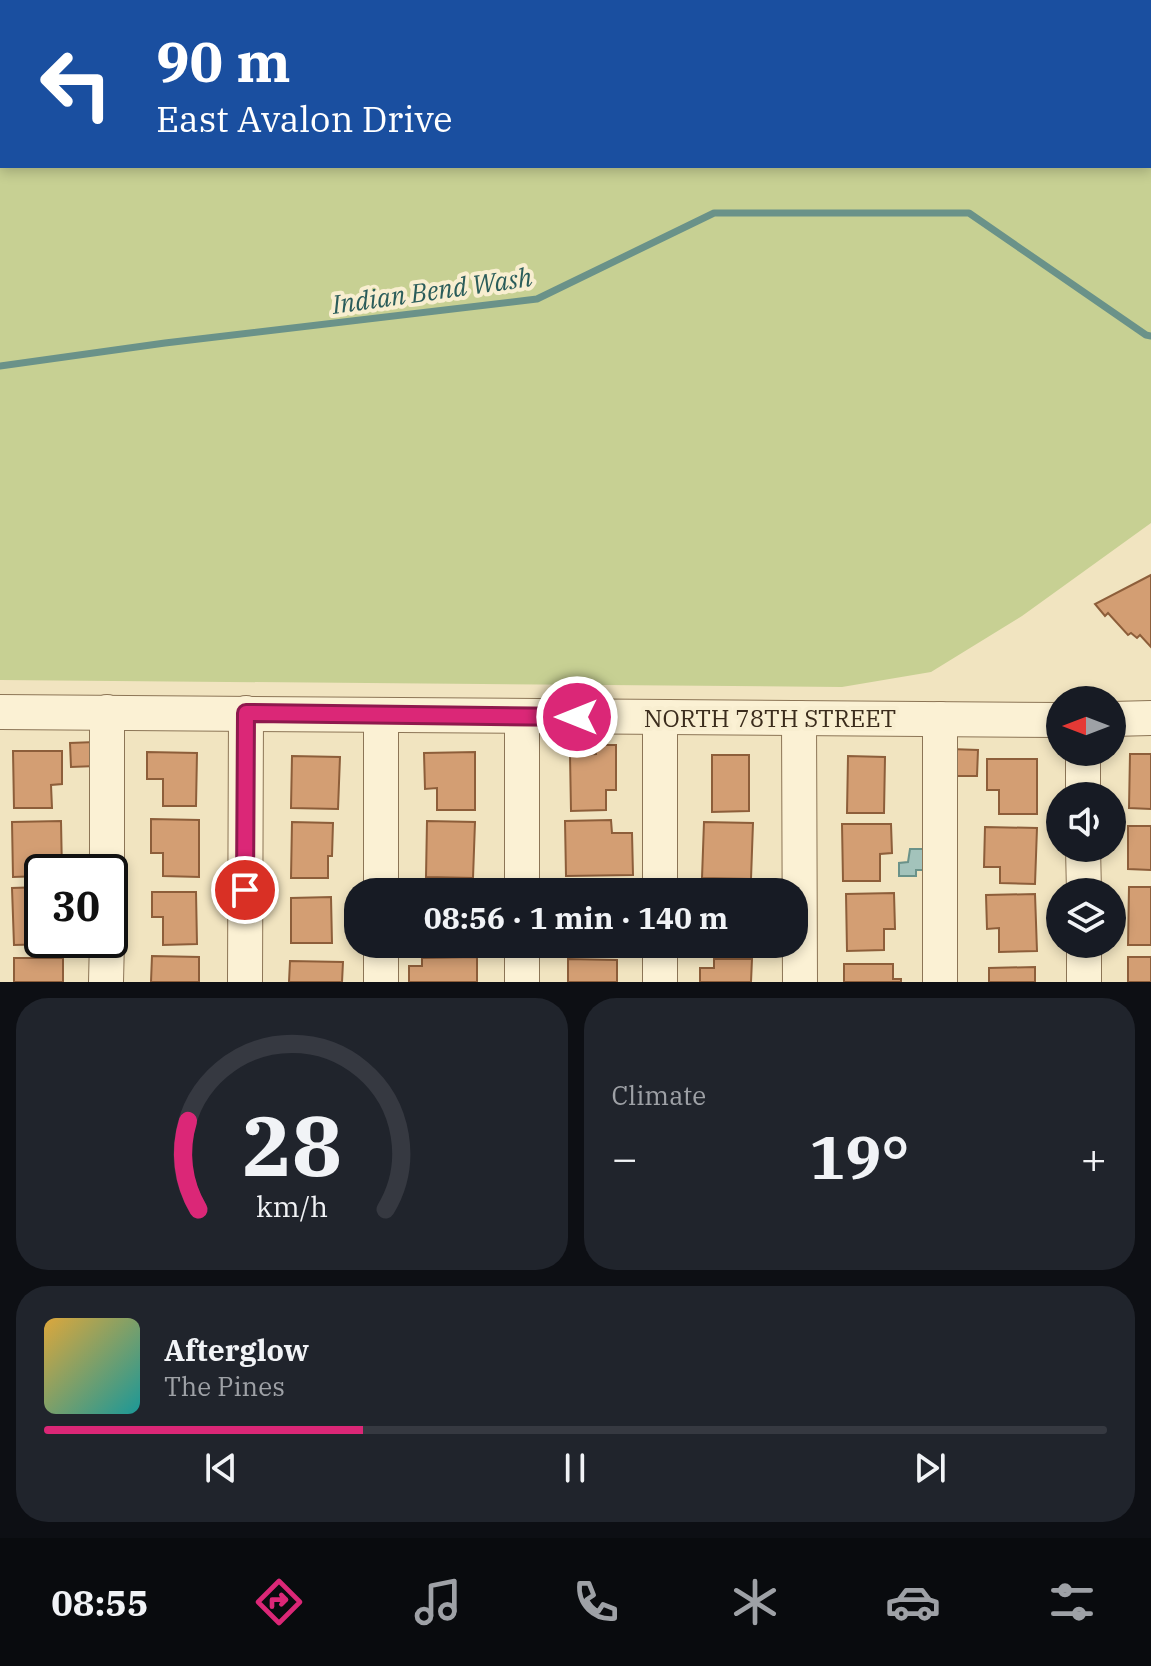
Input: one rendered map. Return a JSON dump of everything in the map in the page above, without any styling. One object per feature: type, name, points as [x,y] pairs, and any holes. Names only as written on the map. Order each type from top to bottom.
[{"type":"street","name":"NORTH 78TH STREET","points":[[0,712],[1046,720]]},
{"type":"street","points":[[107,712],[107,854]]},
{"type":"street","points":[[245,982],[246,713]]},
{"type":"street","points":[[381,715],[381,878]]},
{"type":"street","points":[[522,717],[522,878]]},
{"type":"street","points":[[660,717],[660,878]]},
{"type":"street","points":[[799,718],[800,982]]},
{"type":"street","points":[[1126,719],[1151,718]]},
{"type":"street","points":[[940,719],[940,982]]},
{"type":"street","points":[[106,982],[107,958]]},
{"type":"street","points":[[381,958],[381,982]]},
{"type":"street","points":[[522,958],[522,982]]},
{"type":"street","points":[[660,958],[660,982]]},
{"type":"street","points":[[1084,958],[1084,982]]},
{"type":"green space","points":[[0,168],[1151,168],[1151,523],[1022,616],[931,672],[842,687],[0,680]]},
{"type":"water","points":[[910,849],[924,849],[924,870],[916,870],[916,876],[899,876],[899,863],[908,862]]},
{"type":"building","points":[[1151,575],[1151,647],[1140,635],[1137,638],[1131,633],[1128,635],[1095,604]]},
{"type":"building","points":[[95,742],[96,766],[71,767],[70,743]]},
{"type":"building","points":[[595,745],[616,745],[616,790],[606,790],[606,810],[571,811],[570,755],[596,754]]},
{"type":"building","points":[[950,749],[978,750],[977,776],[950,776]]},
{"type":"building","points":[[13,751],[62,751],[62,784],[51,785],[52,808],[14,808]]},
{"type":"building","points":[[147,752],[197,753],[196,806],[163,806],[163,779],[147,779]]},
{"type":"building","points":[[475,752],[475,810],[437,810],[437,788],[425,789],[424,753]]},
{"type":"building","points":[[1130,754],[1151,754],[1151,809],[1129,808]]},
{"type":"building","points":[[712,755],[749,755],[749,811],[712,812]]},
{"type":"building","points":[[292,756],[340,757],[338,809],[291,808]]},
{"type":"building","points":[[848,756],[885,757],[884,813],[847,813]]},
{"type":"building","points":[[987,759],[1037,759],[1037,814],[999,814],[999,790],[987,790]]},
{"type":"building","points":[[151,819],[199,820],[199,877],[163,876],[163,853],[151,853]]},
{"type":"building","points":[[611,820],[612,833],[632,833],[633,875],[566,876],[565,821]]},
{"type":"building","points":[[61,821],[62,854],[24,854],[24,877],[13,877],[12,822]]},
{"type":"building","points":[[427,821],[475,822],[473,878],[426,877]]},
{"type":"building","points":[[292,822],[333,823],[328,878],[291,878]]},
{"type":"building","points":[[704,822],[753,823],[751,878],[702,878]]},
{"type":"building","points":[[842,824],[891,824],[892,853],[880,854],[880,881],[843,881]]},
{"type":"building","points":[[1128,826],[1151,826],[1151,870],[1128,869]]},
{"type":"building","points":[[985,827],[1037,828],[1035,884],[1000,883],[1000,867],[984,867]]},
{"type":"building","points":[[1129,887],[1151,887],[1151,945],[1128,945]]},
{"type":"building","points":[[12,888],[24,888],[24,945],[14,945]]},
{"type":"building","points":[[152,892],[196,892],[197,944],[163,945],[163,917],[152,917]]},
{"type":"building","points":[[894,893],[895,929],[884,929],[884,950],[847,951],[846,894]]},
{"type":"building","points":[[1035,894],[1037,951],[999,952],[999,928],[987,929],[986,895]]},
{"type":"building","points":[[331,897],[332,943],[291,943],[291,898]]},
{"type":"building","points":[[152,956],[199,957],[199,982],[151,982]]},
{"type":"building","points":[[1128,957],[1151,957],[1151,982],[1128,982]]},
{"type":"building","points":[[14,958],[63,958],[63,982],[14,982]]},
{"type":"building","points":[[422,958],[477,958],[477,982],[409,982],[409,966],[422,966]]},
{"type":"building","points":[[568,959],[617,960],[617,982],[568,982]]},
{"type":"building","points":[[714,959],[752,959],[751,982],[700,982],[700,968],[714,968]]},
{"type":"building","points":[[290,961],[343,962],[342,982],[289,982]]},
{"type":"building","points":[[844,964],[893,964],[893,979],[901,979],[901,982],[844,982]]},
{"type":"building","points":[[1035,967],[1035,982],[989,982],[989,968]]},
{"type":"waterway","name":"Indian Bend Wash","points":[[0,366],[537,299],[714,213],[969,213],[1151,336]]},
{"type":"route","points":[[245,890],[246,713],[577,717]]}]
